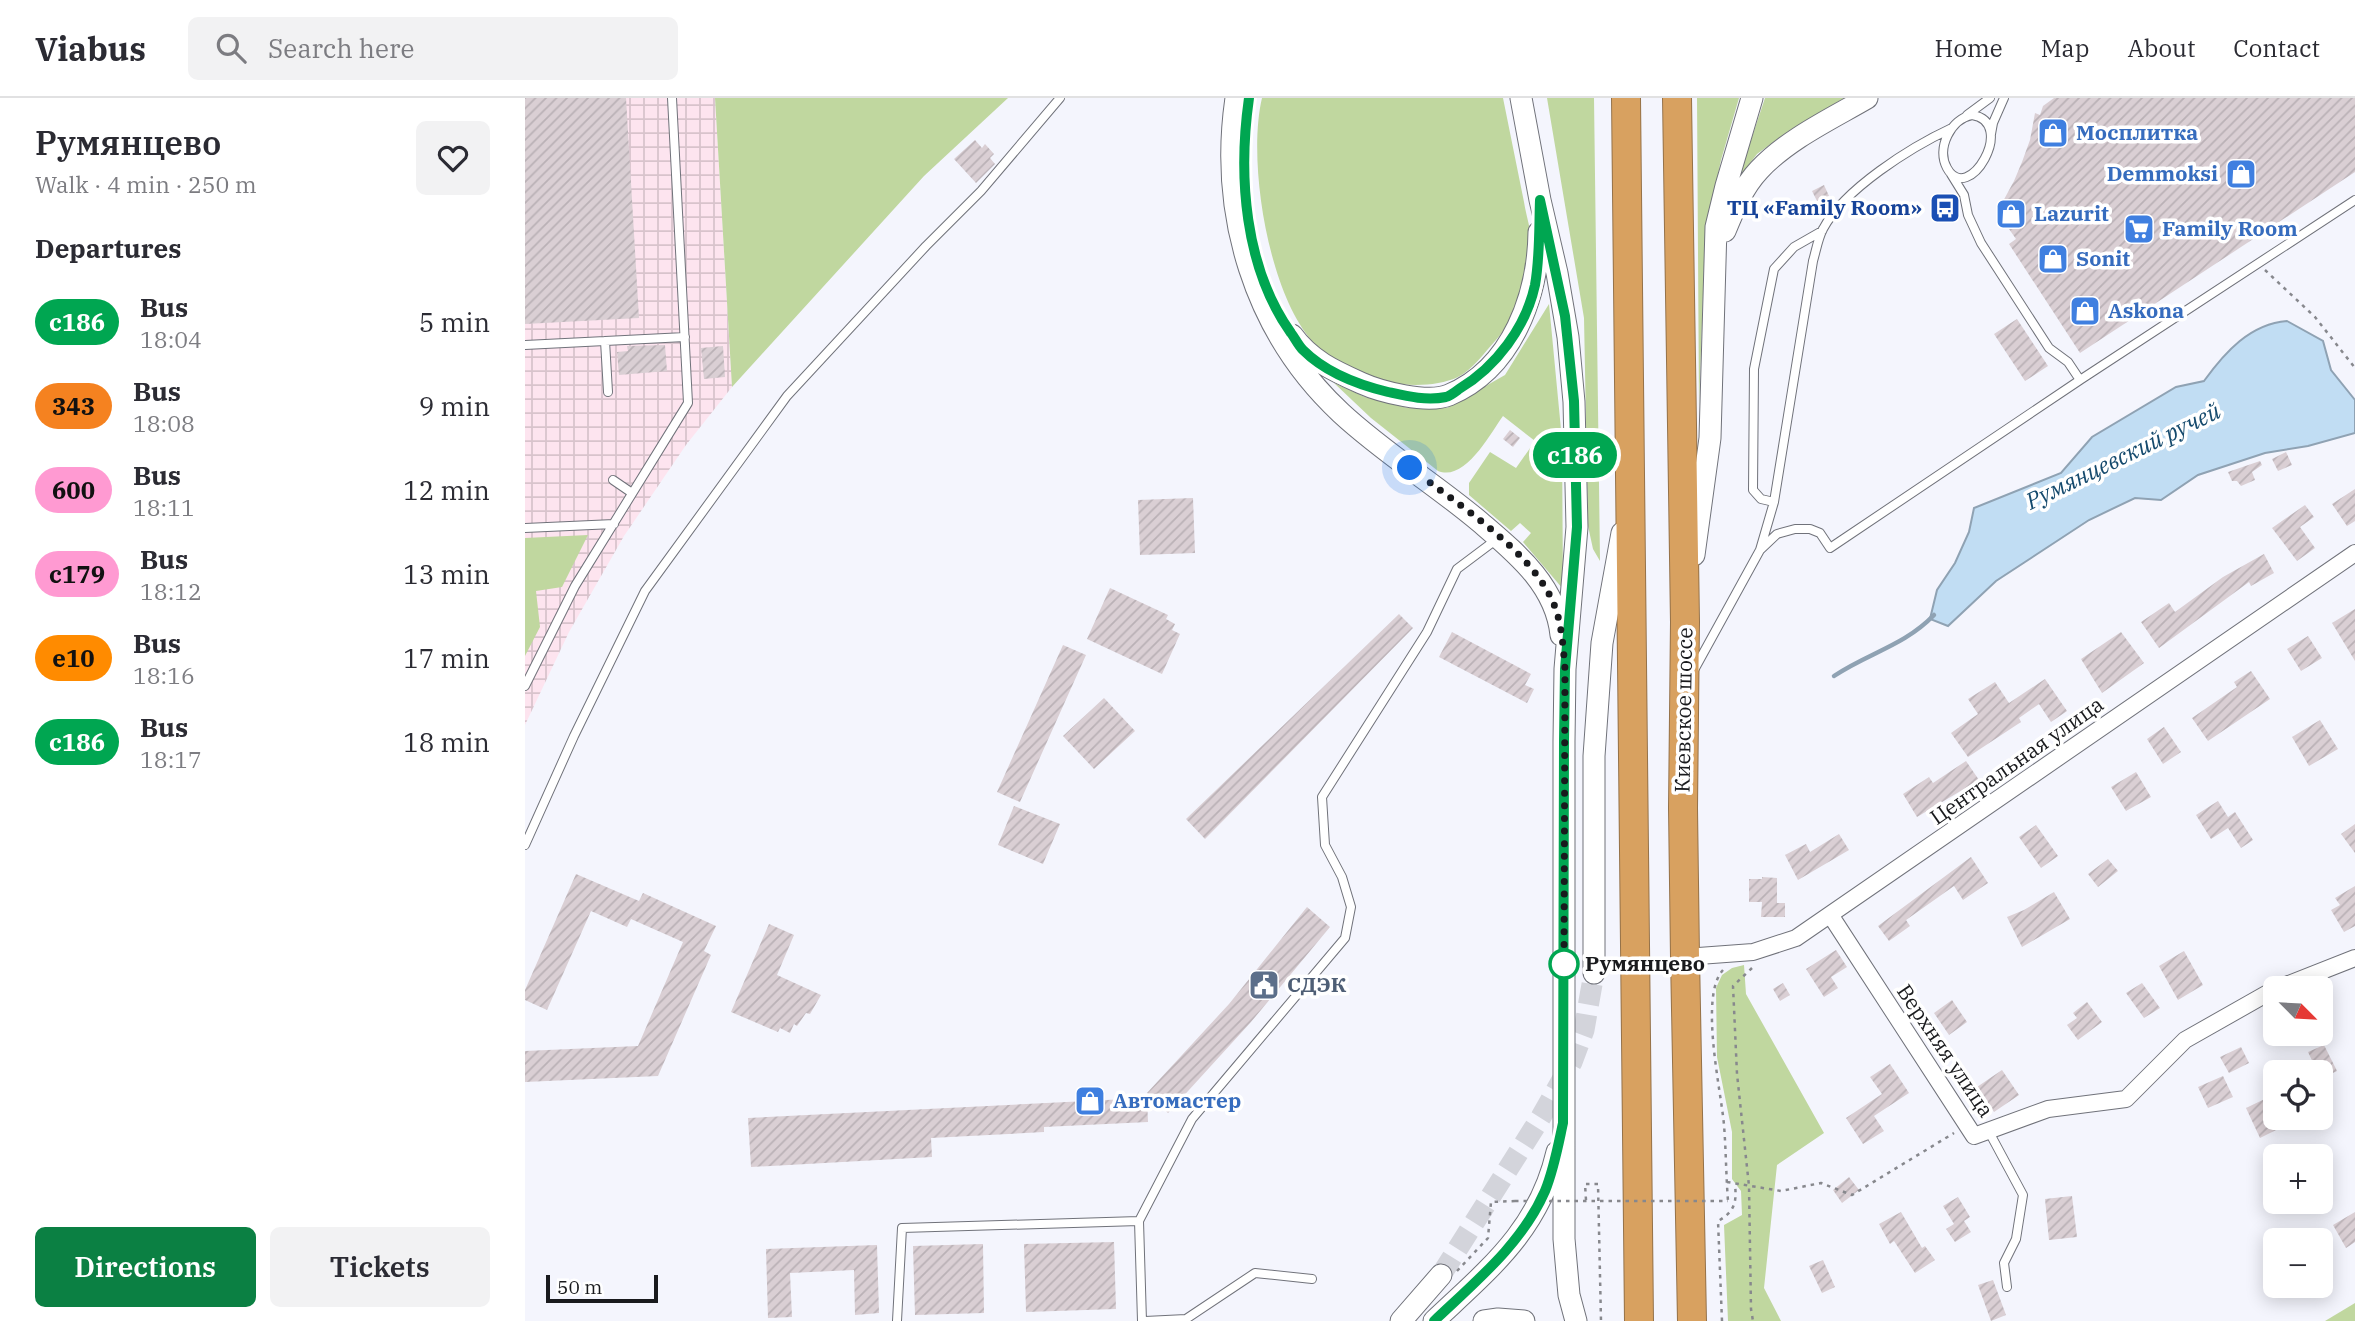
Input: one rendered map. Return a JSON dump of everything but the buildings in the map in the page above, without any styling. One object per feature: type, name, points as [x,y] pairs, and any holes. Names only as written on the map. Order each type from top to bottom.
[{"type":"highway","points":[[1626,98],[1639,1321]]},
{"type":"highway","name":"Киевское шоссе","points":[[1677,98],[1685,622],[1685,957],[1692,1321]]},
{"type":"main road","points":[[1236,98],[1231,157],[1236,219],[1249,271],[1269,319],[1304,372],[1339,412],[1499,537],[1536,575],[1553,601],[1561,629],[1565,669]]},
{"type":"main road","points":[[1249,98],[1245,123],[1244,176],[1252,238],[1270,299],[1303,350],[1329,369],[1370,387],[1413,398],[1447,397],[1478,378],[1506,348],[1534,288],[1539,256],[1540,200]]},
{"type":"main road","points":[[1521,98],[1540,200],[1560,286],[1574,401],[1577,527],[1565,669],[1563,1123],[1564,1239],[1569,1295],[1577,1321]]},
{"type":"main road","points":[[1685,622],[1710,438],[1716,227],[1752,98]]},
{"type":"main road","points":[[1714,288],[1725,231],[1735,207],[1759,171],[1807,133],[1867,98]]},
{"type":"main road","points":[[1594,974],[1594,756],[1602,643],[1630,486]]},
{"type":"main road","points":[[1434,1321],[1487,1271],[1523,1232],[1546,1189],[1563,1123]]},
{"type":"main road","points":[[1401,1321],[1447,1275]]},
{"type":"main road","points":[[1484,1321],[1524,1321]]},
{"type":"street","name":"Центральная улица","points":[[1685,957],[1753,952],[1796,938],[2355,553]]},
{"type":"street","name":"Верхняя улица","points":[[1831,916],[1974,1136],[2049,1109],[2126,1099],[2185,1040],[2263,996]]},
{"type":"street","name":"Верхняя улица","points":[[2309,976],[2355,958]]},
{"type":"lane","points":[[525,686],[575,586],[688,403],[671,98]]},
{"type":"lane","points":[[525,845],[574,736],[645,592],[787,396],[926,246],[981,191],[1060,98]]},
{"type":"lane","points":[[1684,686],[1760,550],[1773,502],[1813,261],[1822,231],[1839,206],[1859,187],[1932,137],[1952,128],[1990,98]]},
{"type":"lane","points":[[1964,195],[1987,153],[1993,123],[2004,98]]},
{"type":"lane","points":[[1963,118],[1972,115],[1980,117],[1986,124],[1990,137]]},
{"type":"lane","points":[[1952,128],[1946,139],[1946,166],[1964,195],[1968,215],[1981,243],[2049,348],[2068,362],[2080,380]]},
{"type":"lane","points":[[1951,174],[1962,177],[1977,170]]},
{"type":"lane","points":[[1760,550],[1777,534],[1795,529],[1810,529],[1820,533],[1830,548],[2355,200]]},
{"type":"lane","points":[[1773,502],[1761,499],[1753,490],[1754,369],[1774,269],[1794,247],[1822,231]]},
{"type":"lane","points":[[525,345],[685,337]]},
{"type":"lane","points":[[605,341],[608,393]]},
{"type":"lane","points":[[613,480],[632,493]]},
{"type":"lane","points":[[525,528],[614,524]]},
{"type":"lane","points":[[1312,1279],[1255,1273],[1187,1319],[1144,1321],[1139,1221],[1192,1119],[1345,938],[1351,907],[1342,877],[1325,845],[1322,797],[1427,632],[1457,569],[1499,537]]},
{"type":"lane","points":[[1988,1130],[2023,1195],[2016,1239],[2004,1263],[2007,1287]]},
{"type":"lane","points":[[897,1321],[902,1228],[1139,1221]]},
{"type":"path","points":[[2257,264],[2315,317],[2355,368]]},
{"type":"path","points":[[1753,952],[1754,966],[1733,986],[1737,1074],[1749,1186],[1753,1321]]},
{"type":"path","points":[[1447,1275],[1488,1238],[1492,1202],[1728,1201],[1724,1125],[1714,1058],[1713,989],[1717,979]]},
{"type":"path","points":[[1727,1182],[1781,1191],[1821,1183],[1853,1195],[1966,1126]]},
{"type":"path","points":[[1586,1200],[1585,1184],[1598,1184],[1601,1321]]},
{"type":"path","points":[[1722,1321],[1718,1221],[1730,1214],[1736,1197],[1734,1184]]},
{"type":"shaded area","points":[[525,98],[715,98],[732,387],[686,445],[624,536],[569,632],[525,725]]},
{"type":"green space","points":[[715,98],[1008,98],[924,176],[732,387]]},
{"type":"green space","points":[[1262,98],[1503,98],[1531,233],[1532,255],[1522,295],[1510,320],[1483,355],[1463,374],[1433,384],[1398,384],[1348,368],[1312,341],[1297,319],[1284,291],[1265,224],[1257,156]]},
{"type":"green space","points":[[1547,98],[1594,98],[1600,561],[1593,549],[1588,526],[1584,318]]},
{"type":"green space","points":[[1697,98],[1739,98],[1721,160],[1705,238],[1699,407]]},
{"type":"green space","points":[[1765,98],[1844,98],[1790,130],[1757,154],[1738,179]]},
{"type":"green space","points":[[1549,304],[1562,440],[1563,589],[1523,542],[1531,533],[1520,523],[1511,531],[1469,495],[1469,483],[1490,452],[1516,468],[1535,441],[1503,416],[1467,463],[1448,473],[1438,471],[1371,418],[1334,383],[1365,397],[1408,408],[1447,408],[1505,375]]},
{"type":"green space","points":[[588,535],[562,587],[536,591],[540,627],[525,656],[525,538]]},
{"type":"green space","points":[[1744,965],[1746,994],[1824,1133],[1777,1165],[1764,1288],[1781,1321],[1728,1321],[1724,1225],[1742,1215],[1741,1191],[1732,1179],[1732,1132],[1717,1057],[1716,988],[1722,975],[1732,968]]},
{"type":"green space","points":[[2355,1303],[2355,1321],[2325,1321]]},
{"type":"water","points":[[2287,321],[2323,341],[2331,370],[2355,400],[2355,433],[2308,446],[2265,453],[2198,475],[2161,500],[2135,498],[2089,520],[1996,581],[1948,626],[1930,619],[1937,590],[1955,563],[1969,532],[1974,508],[2061,473],[2092,437],[2176,387],[2204,381],[2239,341],[2261,328]]},
{"type":"waterway","name":"Румянцевский ручей","points":[[1834,676],[1898,642],[1934,615]]},
{"type":"tunnel","points":[[1441,1275],[1541,1117],[1572,1062],[1584,1030],[1594,973]]},
{"type":"bus line","name":"с186","points":[[1249,98],[1245,123],[1244,176],[1252,238],[1270,299],[1303,350],[1329,369],[1370,387],[1413,398],[1447,397],[1478,378],[1506,348],[1534,288],[1539,256],[1540,200],[1568,337],[1574,401],[1577,527],[1565,669],[1563,1123],[1546,1189],[1523,1232],[1487,1271],[1434,1321]]},
{"type":"place","name":"Мосплитка","points":[[2053,133]]},
{"type":"place","name":"Demmoksi","points":[[2241,174]]},
{"type":"place","name":"ТЦ «Family Room»","points":[[1945,208]]},
{"type":"place","name":"Lazurit","points":[[2011,214]]},
{"type":"place","name":"Family Room","points":[[2139,229]]},
{"type":"place","name":"Sonit","points":[[2053,259]]},
{"type":"place","name":"Askona","points":[[2085,311]]},
{"type":"place","name":"Румянцево","points":[[1564,964]]},
{"type":"place","name":"СДЭК","points":[[1264,985]]},
{"type":"place","name":"Автомастер","points":[[1090,1101]]},
{"type":"route","points":[[1410,468],[1505,543],[1536,575],[1553,601],[1561,629],[1565,669],[1564,964]]}]
